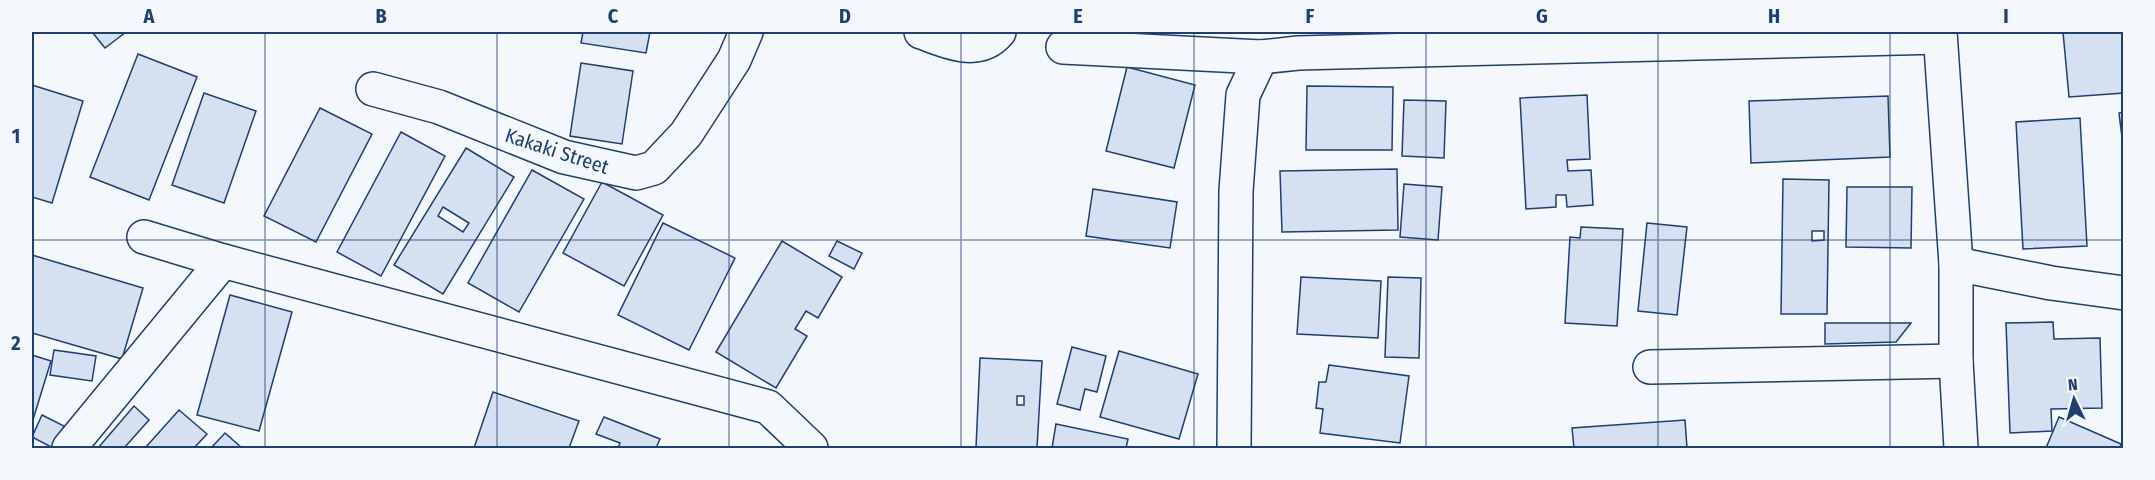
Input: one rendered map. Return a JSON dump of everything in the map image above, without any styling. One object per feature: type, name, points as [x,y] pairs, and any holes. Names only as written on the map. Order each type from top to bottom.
[{"type":"street","name":"Kakaki Street","points":[[373,89],[439,107],[564,158],[636,173],[654,168],[686,134],[734,60],[746,32]]},
{"type":"street","points":[[921,32],[967,47],[987,42],[999,32]]},
{"type":"street","points":[[1063,47],[1261,57],[1298,53],[1584,39],[1940,34],[1956,264],[1956,361],[1961,448]]},
{"type":"street","points":[[1234,448],[1236,192],[1243,95],[1261,57]]},
{"type":"street","points":[[144,237],[223,261],[768,407],[811,448]]},
{"type":"street","points":[[69,448],[223,261]]},
{"type":"street","points":[[1956,264],[2051,283],[2124,293]]},
{"type":"street","points":[[1650,367],[1956,361]]},
{"type":"building","points":[[92,32],[126,32],[105,48]]},
{"type":"building","points":[[583,32],[650,32],[646,53],[581,43]]},
{"type":"building","points":[[2063,32],[2124,32],[2124,93],[2069,97]]},
{"type":"building","points":[[138,54],[197,77],[149,200],[90,177]]},
{"type":"building","points":[[581,63],[633,71],[622,144],[570,136]]},
{"type":"building","points":[[1127,67],[1195,85],[1174,168],[1106,151]]},
{"type":"building","points":[[32,85],[83,101],[52,203],[32,197]]},
{"type":"building","points":[[1307,86],[1393,87],[1392,150],[1306,150]]},
{"type":"building","points":[[204,93],[256,111],[224,203],[172,185]]},
{"type":"building","points":[[1587,95],[1590,159],[1567,160],[1568,171],[1591,170],[1593,205],[1567,207],[1566,195],[1556,195],[1556,207],[1526,209],[1520,98]]},
{"type":"building","points":[[1888,96],[1890,157],[1751,163],[1749,101]]},
{"type":"building","points":[[1404,100],[1446,101],[1444,158],[1402,156]]},
{"type":"building","points":[[320,108],[372,134],[316,242],[264,216]]},
{"type":"building","points":[[2124,112],[2124,154],[2119,113]]},
{"type":"building","points":[[2080,118],[2087,246],[2023,249],[2016,122]]},
{"type":"building","points":[[401,132],[445,156],[381,276],[337,252]]},
{"type":"building","points":[[466,148],[514,177],[443,294],[394,265]],"holes":[[[443,207],[469,223],[463,232],[438,216]]]},
{"type":"building","points":[[1397,169],[1398,230],[1282,232],[1280,171]]},
{"type":"building","points":[[532,170],[584,199],[519,312],[468,283]]},
{"type":"building","points":[[1783,179],[1829,180],[1827,314],[1781,314]],"holes":[[[1812,231],[1824,231],[1824,240],[1812,241]]]},
{"type":"building","points":[[602,182],[663,215],[624,286],[563,253]]},
{"type":"building","points":[[1404,184],[1442,187],[1438,240],[1400,237]]},
{"type":"building","points":[[1847,187],[1912,187],[1911,248],[1846,247]]},
{"type":"building","points":[[1093,189],[1177,202],[1170,248],[1086,236]]},
{"type":"building","points":[[663,223],[735,258],[689,350],[618,315]]},
{"type":"building","points":[[1647,223],[1687,227],[1677,315],[1638,311]]},
{"type":"building","points":[[1581,227],[1623,229],[1617,326],[1565,323],[1570,237],[1580,238]]},
{"type":"building","points":[[782,241],[842,277],[818,318],[806,311],[795,329],[807,336],[776,388],[716,352]]},
{"type":"building","points":[[837,241],[862,253],[854,269],[829,256]]},
{"type":"building","points":[[32,255],[143,288],[122,359],[32,333]]},
{"type":"building","points":[[1301,277],[1381,281],[1378,338],[1297,334]]},
{"type":"building","points":[[1388,277],[1421,278],[1419,358],[1385,357]]},
{"type":"building","points":[[230,295],[292,312],[259,431],[197,415]]},
{"type":"building","points":[[2053,322],[2054,339],[2100,338],[2102,408],[2051,409],[2052,431],[2010,433],[2006,323]]},
{"type":"building","points":[[1825,323],[1911,323],[1896,342],[1825,344]]},
{"type":"building","points":[[1072,347],[1106,356],[1097,392],[1085,389],[1080,410],[1057,404]]},
{"type":"building","points":[[54,350],[96,356],[92,381],[50,375]]},
{"type":"building","points":[[1119,351],[1198,374],[1179,439],[1100,417]]},
{"type":"building","points":[[32,355],[51,361],[32,423]]},
{"type":"building","points":[[980,358],[1042,361],[1037,448],[976,448]],"holes":[[[1017,396],[1024,396],[1024,405],[1017,405]]]},
{"type":"building","points":[[1329,365],[1409,376],[1400,443],[1320,433],[1323,409],[1316,408],[1319,382],[1326,382]]},
{"type":"building","points":[[493,392],[579,421],[569,448],[474,448]]},
{"type":"building","points":[[134,406],[149,420],[124,448],[98,448]]},
{"type":"building","points":[[179,410],[207,434],[194,448],[145,448]]},
{"type":"building","points":[[42,415],[64,426],[53,448],[32,437]]},
{"type":"building","points":[[604,417],[660,439],[656,448],[618,448],[620,443],[596,434]]},
{"type":"building","points":[[2059,417],[2121,444],[2120,448],[2046,448]]},
{"type":"building","points":[[1685,420],[1687,448],[1574,448],[1572,428]]},
{"type":"building","points":[[1056,424],[1128,439],[1126,448],[1052,448]]},
{"type":"building","points":[[225,433],[242,448],[211,448]]}]
